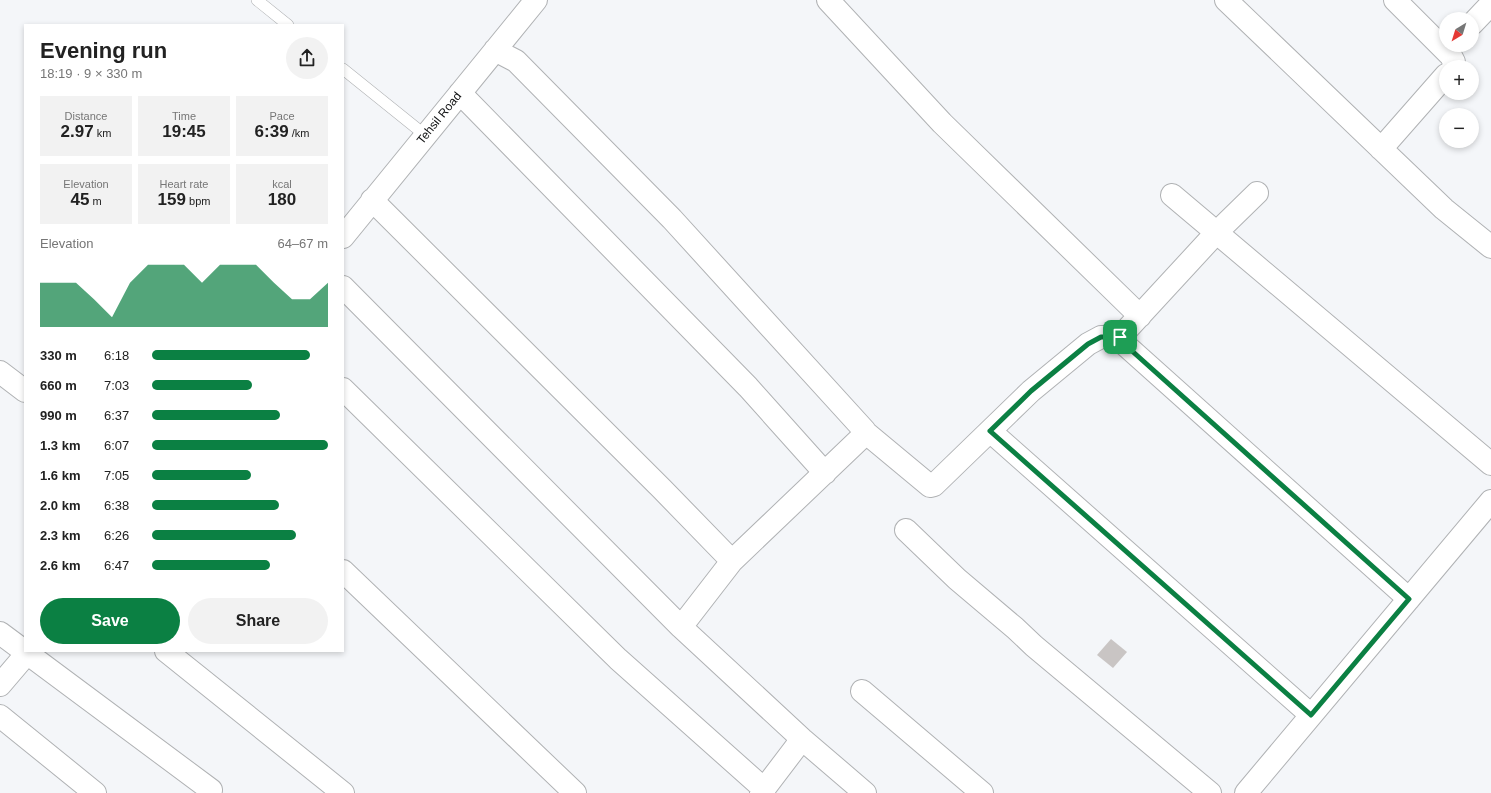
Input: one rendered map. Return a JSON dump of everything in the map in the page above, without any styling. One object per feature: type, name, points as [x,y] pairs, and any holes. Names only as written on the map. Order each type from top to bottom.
[{"type":"street","name":"Tehsil Road","points":[[344,236],[536,0]]},
{"type":"street","points":[[828,0],[942,123],[1140,316]]},
{"type":"street","points":[[1226,0],[1444,210],[1491,247]]},
{"type":"street","points":[[1394,0],[1451,60]]},
{"type":"street","points":[[1479,17],[1491,4]]},
{"type":"street","points":[[495,50],[516,61],[672,218],[865,432],[930,486],[938,482],[1031,391],[1088,344],[1101,337],[1120,337],[1216,233],[1257,193]]},
{"type":"street","points":[[1381,149],[1439,77]]},
{"type":"street","points":[[460,93],[748,388],[824,473]]},
{"type":"street","points":[[1172,195],[1491,464]]},
{"type":"street","points":[[372,200],[662,489],[732,561]]},
{"type":"street","points":[[344,288],[681,627],[802,739],[865,793]]},
{"type":"street","points":[[1120,337],[1122,342],[1409,599]]},
{"type":"street","points":[[344,390],[618,659],[763,791],[802,739]]},
{"type":"street","points":[[990,431],[1311,715]]},
{"type":"street","points":[[681,627],[732,561],[865,432]]},
{"type":"street","points":[[1246,793],[1491,501]]},
{"type":"street","points":[[906,530],[958,579],[1034,646],[1210,793]]},
{"type":"street","points":[[344,572],[575,793]]},
{"type":"street","points":[[0,633],[24,649]]},
{"type":"street","points":[[0,685],[28,652],[211,790]]},
{"type":"street","points":[[167,652],[343,793]]},
{"type":"street","points":[[862,691],[982,793]]},
{"type":"street","points":[[0,716],[94,793]]},
{"type":"lane","points":[[257,0],[287,24]]},
{"type":"lane","points":[[344,70],[425,135]]},
{"type":"building","points":[[1111,639],[1127,652],[1113,668],[1097,655]]},
{"type":"route","points":[[1101,337],[1120,337],[1122,342],[1409,599],[1311,715],[990,431],[1031,391],[1088,344],[1101,337]]}]
